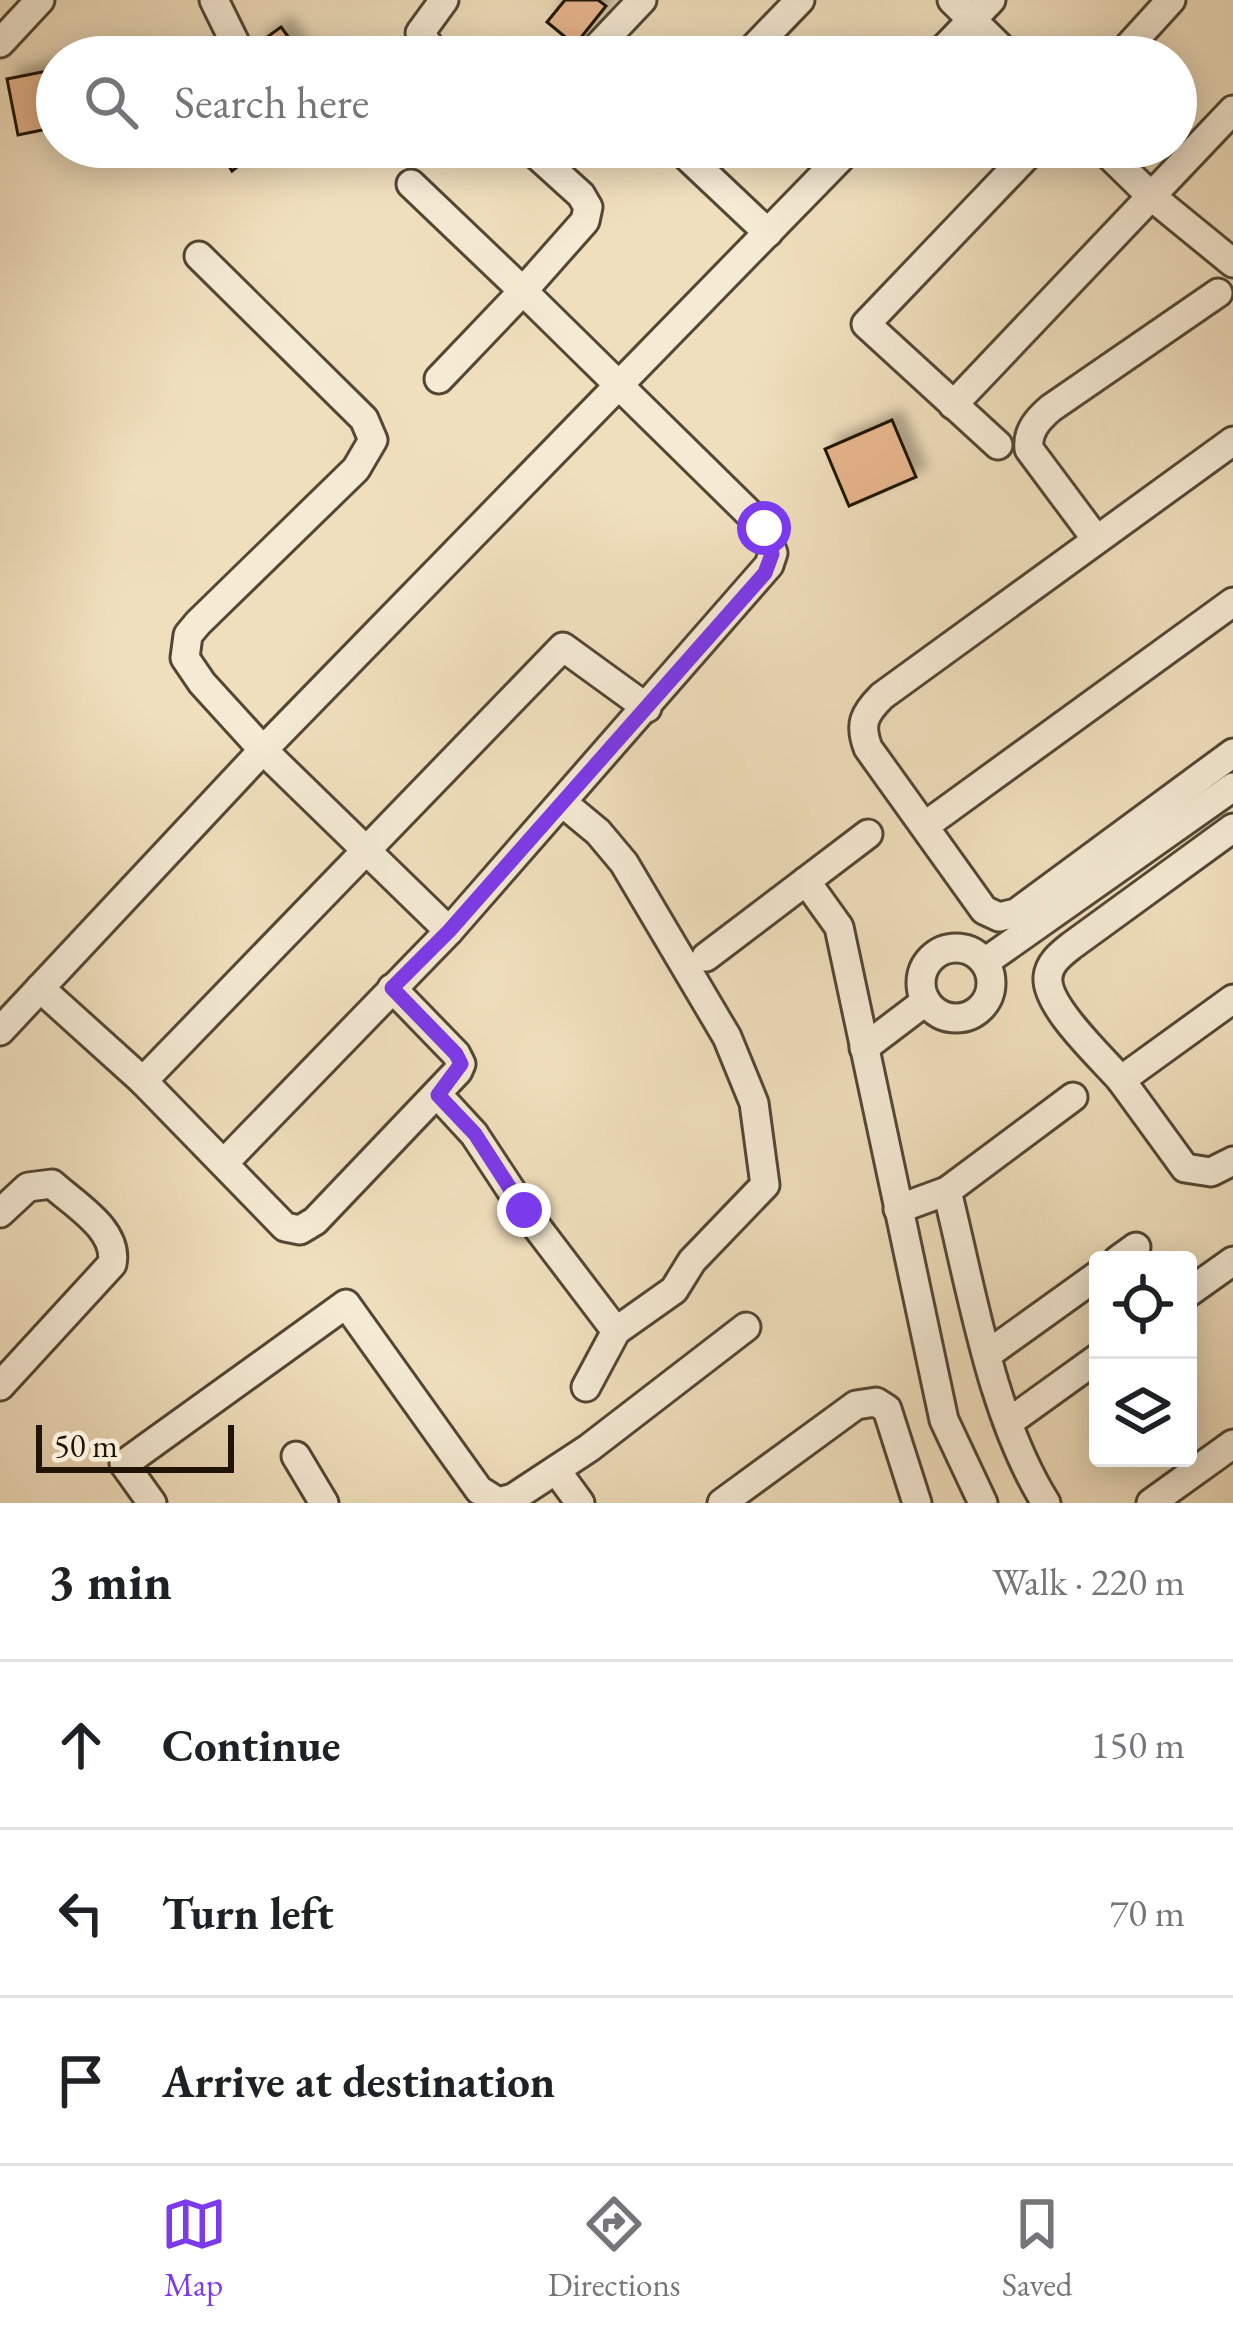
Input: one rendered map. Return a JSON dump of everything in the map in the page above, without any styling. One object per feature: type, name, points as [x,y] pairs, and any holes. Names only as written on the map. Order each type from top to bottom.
[{"type":"street","points":[[0,43],[40,0]]},
{"type":"street","points":[[214,0],[232,36]]},
{"type":"street","points":[[422,36],[444,0]]},
{"type":"street","points":[[608,36],[642,0]]},
{"type":"street","points":[[766,36],[800,0]]},
{"type":"street","points":[[1138,36],[1171,0]]},
{"type":"street","points":[[951,36],[971,7],[994,36]]},
{"type":"street","points":[[1197,148],[1233,110]]},
{"type":"street","points":[[439,379],[585,220],[588,207],[551,168]]},
{"type":"street","points":[[698,168],[768,233]]},
{"type":"street","points":[[0,1030],[263,750],[830,168]]},
{"type":"street","points":[[998,445],[866,324],[1015,168]]},
{"type":"street","points":[[1122,168],[1233,263]]},
{"type":"street","points":[[952,405],[1178,168]]},
{"type":"street","points":[[224,1162],[449,931],[765,573],[772,554],[764,528],[411,184]]},
{"type":"street","points":[[199,256],[355,410],[372,431],[373,440],[356,469],[198,623],[184,646],[185,658],[263,750],[449,931]]},
{"type":"street","points":[[1096,539],[1029,449],[1033,428],[1051,408],[1218,293]]},
{"type":"street","points":[[1233,441],[868,710],[862,721],[868,748],[984,910],[1007,916],[1233,752]]},
{"type":"street","points":[[926,825],[1233,602]]},
{"type":"street","points":[[143,1081],[563,647],[647,708]]},
{"type":"street","points":[[985,962],[1233,787]]},
{"type":"street","points":[[563,803],[598,832],[624,863],[727,1037],[754,1103],[765,1185],[692,1261],[674,1290],[616,1330],[586,1387]]},
{"type":"street","points":[[1233,828],[1071,946],[1047,977],[1053,1002],[1121,1080],[1185,1168],[1211,1172],[1233,1161]]},
{"type":"street","points":[[706,957],[868,834]]},
{"type":"street","points":[[806,881],[838,927],[944,1420],[983,1503]]},
{"type":"street","points":[[954,947],[971,950],[985,962],[990,993],[968,1016],[937,1013],[926,1001],[920,984],[924,966],[937,952],[954,947]]},
{"type":"street","points":[[40,988],[143,1081],[285,1227],[300,1230],[315,1221],[438,1095],[461,1064],[392,988]]},
{"type":"street","points":[[1121,1080],[1233,999]]},
{"type":"street","points":[[864,1048],[926,1001]]},
{"type":"street","points":[[438,1095],[475,1134],[524,1210],[616,1330]]},
{"type":"street","points":[[898,1208],[946,1191],[1073,1097]]},
{"type":"street","points":[[0,1213],[28,1186],[52,1184],[110,1237],[114,1252],[112,1264],[0,1387]]},
{"type":"street","points":[[946,1191],[1022,1466],[1046,1503]]},
{"type":"street","points":[[1197,1287],[1233,1261]]},
{"type":"street","points":[[988,1354],[1089,1281]]},
{"type":"street","points":[[152,1503],[124,1463],[346,1304],[479,1490],[498,1502],[513,1498],[556,1470],[746,1327]]},
{"type":"street","points":[[1009,1422],[1097,1359]]},
{"type":"street","points":[[722,1503],[856,1405],[876,1402],[887,1409],[917,1503]]},
{"type":"street","points":[[1151,1503],[1233,1444]]},
{"type":"street","points":[[296,1456],[325,1503]]},
{"type":"street","points":[[556,1470],[580,1503]]},
{"type":"building","points":[[565,0],[598,0],[606,6],[582,36],[564,36],[547,22]]},
{"type":"building","points":[[36,73],[36,131],[18,135],[7,79]]},
{"type":"building","points":[[892,420],[916,477],[849,506],[825,449]]},
{"type":"route","points":[[524,1210],[475,1134],[438,1095],[458,1071],[461,1064],[456,1054],[392,988],[449,931],[765,573],[772,554],[764,528]]}]
